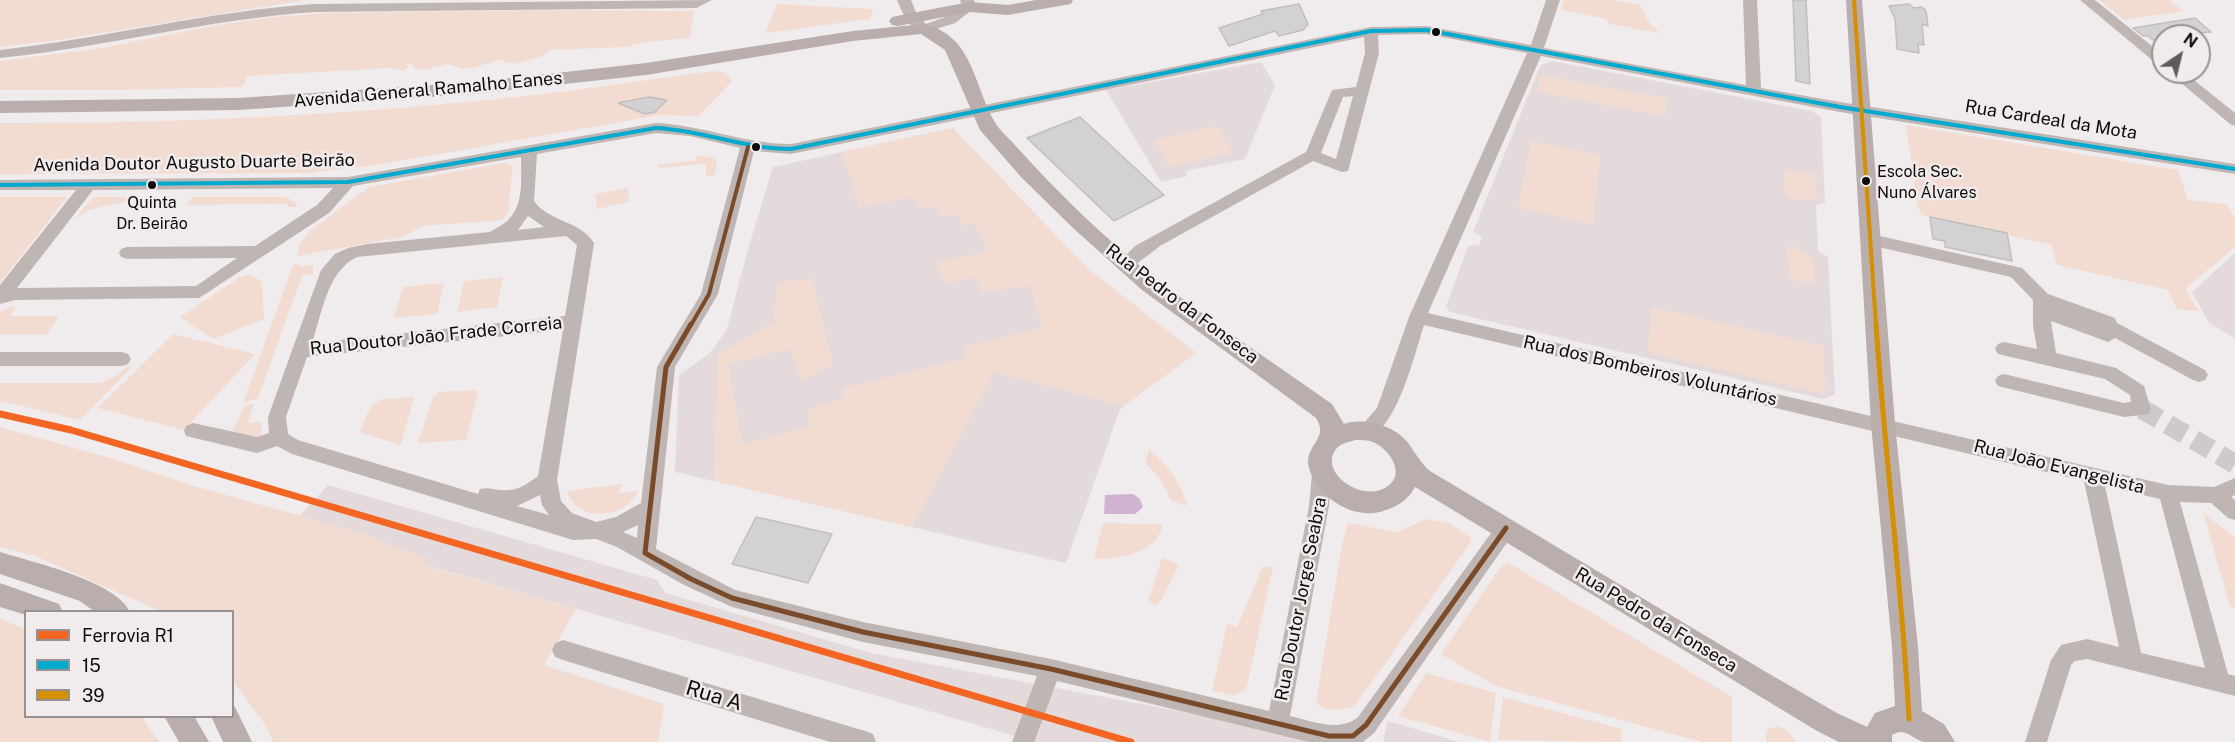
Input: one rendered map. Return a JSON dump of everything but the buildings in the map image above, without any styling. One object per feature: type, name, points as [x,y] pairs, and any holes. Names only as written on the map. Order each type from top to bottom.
[{"type":"main road","points":[[917,23],[949,44],[950,33],[968,19],[1065,0]]},
{"type":"main road","points":[[1854,0],[1883,424],[1905,647],[1909,719]]},
{"type":"main road","name":"Avenida General Ramalho Eanes","points":[[0,107],[238,104],[475,88],[678,65],[853,36],[917,23],[971,4],[1008,10]]},
{"type":"main road","name":"Rua Pedro da Fonseca","points":[[949,44],[987,126],[1028,172],[1124,265],[1324,411],[1332,423],[1333,438]]},
{"type":"main road","points":[[1354,430],[1366,431],[1389,439],[1404,456],[1408,466],[1408,477],[1403,488],[1384,501],[1359,502],[1336,492],[1322,474],[1320,458],[1322,450],[1333,438],[1354,430]]},
{"type":"main road","name":"Rua Pedro da Fonseca","points":[[1408,466],[1421,478],[1756,681],[1827,722],[1869,742]]},
{"type":"main road","name":"Rua Pedro da Fonseca","points":[[1394,496],[1419,491],[1446,493]]},
{"type":"main road","points":[[0,563],[88,592],[114,610]]},
{"type":"main road","points":[[0,594],[44,610]]},
{"type":"main road","points":[[179,718],[195,742]]},
{"type":"main road","points":[[226,718],[238,742]]},
{"type":"main road","points":[[1878,742],[1878,729],[1890,719],[1909,719],[1929,729],[1941,742]]},
{"type":"street","points":[[904,0],[917,23]]},
{"type":"street","points":[[1366,431],[1381,418],[1386,409],[1418,317],[1536,50],[1553,0]]},
{"type":"street","points":[[1750,0],[1754,90]]},
{"type":"street","points":[[2087,0],[2151,52]]},
{"type":"street","points":[[0,54],[56,48],[270,11],[401,6],[703,1]]},
{"type":"street","name":"Rua Cardeal da Mota","points":[[1371,31],[1426,30],[1861,111],[2235,169]]},
{"type":"street","points":[[1312,155],[1342,167],[1372,53],[1371,31]]},
{"type":"street","name":"Avenida Doutor Augusto Duarte Beirão","points":[[0,185],[348,182],[656,128],[672,128],[748,147],[791,149],[1371,31]]},
{"type":"street","points":[[2190,84],[2233,118]]},
{"type":"street","points":[[1124,265],[1137,253],[1276,178],[1312,155],[1337,93],[1362,91]]},
{"type":"street","points":[[645,553],[666,366],[709,294],[748,147]]},
{"type":"street","points":[[489,237],[511,229],[521,218],[527,203],[529,149]]},
{"type":"street","points":[[0,298],[15,294],[199,292],[323,209],[348,182]]},
{"type":"street","points":[[0,298],[89,184]]},
{"type":"street","points":[[430,489],[451,485],[504,500],[515,500],[547,480],[586,243],[575,234],[541,219],[527,203]]},
{"type":"street","points":[[279,438],[277,417],[327,274],[341,258],[354,252],[367,250],[565,231]]},
{"type":"street","points":[[1871,240],[2016,272],[2043,305],[2108,335],[2109,326],[2199,375]]},
{"type":"street","points":[[127,253],[259,252]]},
{"type":"street","points":[[2043,305],[2042,325],[2048,358]]},
{"type":"street","name":"Rua dos Bombeiros Voluntários","points":[[1418,317],[1883,424]]},
{"type":"street","name":"Rua Doutor João Frade Correia","points":[[300,351],[573,322]]},
{"type":"street","points":[[2004,349],[2110,373],[2138,391],[2142,409],[2124,410],[2004,381]]},
{"type":"street","points":[[0,359],[122,359]]},
{"type":"street","name":"Rua João Evangelista","points":[[1883,424],[2093,477],[2168,493],[2215,495],[2235,486]]},
{"type":"street","points":[[193,432],[257,445],[279,438],[292,446],[573,531],[598,532],[625,523],[651,507]]},
{"type":"street","name":"Rua Doutor Jorge Seabra","points":[[1277,724],[1319,506],[1322,474]]},
{"type":"street","points":[[2093,477],[2132,660]]},
{"type":"street","name":"Rua Doutor Jorge Seabra","points":[[547,480],[552,505],[565,519],[624,542],[691,579],[732,598],[863,632],[1051,669],[1329,736],[1353,736],[1360,732],[1506,528]]},
{"type":"street","points":[[2168,493],[2227,683]]},
{"type":"street","points":[[2215,495],[2235,512]]},
{"type":"street","points":[[2036,742],[2062,660],[2069,652],[2087,649],[2227,683]]},
{"type":"street","name":"Rua A","points":[[563,650],[865,742]]},
{"type":"street","points":[[1023,742],[1051,669]]},
{"type":"shaded area","points":[[0,0],[306,0],[59,40],[0,47]]},
{"type":"shaded area","points":[[1564,0],[1612,0],[1640,5],[1650,24],[1660,33],[1609,24],[1606,19],[1561,10]]},
{"type":"shaded area","points":[[2099,0],[2169,0],[2184,11],[2124,20]]},
{"type":"shaded area","points":[[777,4],[873,9],[870,19],[765,33]]},
{"type":"shaded area","points":[[542,10],[694,11],[690,38],[646,42],[626,47],[549,50],[543,56],[515,64],[498,60],[473,68],[464,69],[447,64],[424,70],[415,69],[411,63],[406,64],[409,67],[403,71],[391,68],[248,76],[242,87],[0,90],[0,61],[102,48],[223,24],[328,13]]},
{"type":"shaded area","points":[[1552,61],[1812,111],[1821,117],[1825,203],[1816,205],[1818,251],[1828,257],[1835,394],[1823,399],[1450,312],[1446,307],[1468,246],[1479,245],[1482,236],[1473,232],[1538,71],[1541,65]]},
{"type":"shaded area","points":[[1261,62],[1275,85],[1245,159],[1185,171],[1187,176],[1161,182],[1106,90]]},
{"type":"shaded area","points":[[711,71],[723,72],[732,81],[699,116],[660,115],[371,166],[305,173],[0,174],[0,123],[194,120],[388,109],[541,94]]},
{"type":"shaded area","points":[[1540,75],[1666,98],[1665,116],[1538,92]]},
{"type":"shaded area","points":[[1906,125],[2178,170],[2188,200],[2226,204],[2235,218],[2235,247],[2185,289],[2199,311],[2177,309],[2168,290],[2057,265],[2051,245],[1921,215],[1917,204]]},
{"type":"shaded area","points":[[1217,126],[1233,153],[1169,167],[1154,140]]},
{"type":"shaded area","points":[[953,128],[1087,268],[1196,353],[1120,409],[1066,563],[675,472],[679,375],[710,353],[727,329],[773,167]]},
{"type":"shaded area","points":[[953,128],[1087,268],[1196,353],[1123,406],[994,372],[912,527],[714,481],[718,354],[774,322],[778,282],[812,279],[833,364],[801,381],[790,349],[728,364],[742,445],[809,426],[809,409],[843,398],[844,388],[965,358],[966,347],[1042,328],[1030,285],[982,293],[978,277],[946,283],[935,263],[988,251],[975,223],[963,226],[958,214],[942,216],[936,206],[920,209],[914,197],[859,207],[842,152]]},
{"type":"shaded area","points":[[1531,141],[1600,155],[1593,224],[1518,208]]},
{"type":"shaded area","points":[[697,156],[712,157],[717,161],[715,175],[706,176],[706,164],[657,168],[658,165],[696,160]]},
{"type":"shaded area","points":[[504,163],[513,166],[508,213],[502,220],[423,226],[402,237],[297,256],[299,245],[310,231],[369,187]]},
{"type":"shaded area","points":[[1785,169],[1814,174],[1818,199],[1789,199],[1784,193]]},
{"type":"shaded area","points":[[628,188],[629,202],[597,209],[596,194]]},
{"type":"shaded area","points":[[0,197],[67,197],[0,283]]},
{"type":"shaded area","points":[[93,197],[145,197],[89,210],[75,219]]},
{"type":"shaded area","points":[[192,197],[287,197],[297,204],[296,207],[282,204],[187,205]]},
{"type":"shaded area","points":[[1793,246],[1814,259],[1814,284],[1790,279],[1787,248]]},
{"type":"shaded area","points":[[2235,253],[2235,338],[2209,323],[2192,292]]},
{"type":"shaded area","points":[[300,264],[301,267],[313,265],[313,274],[302,276],[258,398],[243,403],[293,265]]},
{"type":"shaded area","points":[[251,274],[262,282],[264,319],[213,339],[180,317],[240,277]]},
{"type":"shaded area","points":[[503,277],[497,307],[457,312],[464,281]]},
{"type":"shaded area","points":[[444,283],[437,314],[394,318],[403,287]]},
{"type":"shaded area","points":[[8,307],[16,307],[10,316],[59,316],[47,334],[0,334],[0,312]]},
{"type":"shaded area","points":[[1652,307],[1823,346],[1825,394],[1648,353]]},
{"type":"shaded area","points":[[173,334],[255,354],[184,430],[98,408]]},
{"type":"shaded area","points":[[127,367],[132,367],[80,420],[0,401],[0,383],[100,383]]},
{"type":"shaded area","points":[[473,390],[478,392],[466,440],[418,443],[433,397],[439,392]]},
{"type":"shaded area","points":[[414,397],[401,445],[360,433],[369,411],[377,402]]},
{"type":"shaded area","points":[[254,403],[248,423],[261,422],[262,437],[254,439],[232,433],[244,406]]},
{"type":"shaded area","points":[[0,427],[114,459],[191,485],[361,533],[427,559],[426,566],[576,609],[544,665],[664,704],[658,742],[273,742],[267,727],[234,682],[234,610],[158,610],[35,556],[0,547]]},
{"type":"shaded area","points":[[1149,449],[1173,474],[1187,506],[1170,500],[1160,480],[1145,463]]},
{"type":"shaded area","points":[[622,484],[619,493],[638,491],[624,507],[602,514],[580,509],[572,502],[567,491]]},
{"type":"shaded area","points":[[328,485],[657,580],[665,593],[871,653],[1274,729],[1323,742],[1029,742],[1029,740],[425,565],[299,517]]},
{"type":"shaded area","points":[[1133,494],[1140,499],[1143,507],[1135,514],[1104,514],[1105,495]]},
{"type":"shaded area","points":[[2203,512],[2235,538],[2235,608],[2230,607]]},
{"type":"shaded area","points":[[1426,519],[1449,523],[1470,537],[1471,542],[1354,707],[1334,710],[1324,708],[1316,702],[1342,546],[1348,523],[1397,532]]},
{"type":"shaded area","points":[[1103,523],[1163,524],[1153,542],[1136,553],[1094,559]]},
{"type":"shaded area","points":[[1162,558],[1179,564],[1161,600],[1156,605],[1148,602]]},
{"type":"shaded area","points":[[1507,562],[1732,697],[1732,742],[1702,742],[1495,686],[1441,654],[1502,565]]},
{"type":"shaded area","points":[[1263,566],[1273,567],[1246,690],[1234,695],[1212,691],[1227,624],[1237,627]]},
{"type":"shaded area","points":[[0,619],[24,629],[24,718],[143,718],[159,742],[0,742]]},
{"type":"shaded area","points":[[1426,673],[1496,693],[1490,742],[1398,716]]},
{"type":"shaded area","points":[[1503,697],[1622,729],[1621,742],[1498,740]]},
{"type":"shaded area","points":[[1388,721],[1460,742],[1383,742]]},
{"type":"shaded area","points":[[1778,726],[1788,731],[1796,742],[1766,742],[1766,730]]},
{"type":"tunnel","points":[[2142,409],[2235,464]]},
{"type":"rail line","name":"R1","points":[[0,414],[71,430],[1131,742]]},
{"type":"transit line","name":"39","points":[[1854,0],[1883,424],[1905,647],[1909,719]]},
{"type":"transit line","name":"15","points":[[0,185],[348,182],[656,128],[690,131],[757,147],[791,149],[1371,31],[1426,30],[1840,107],[2235,169]]},
{"type":"transit line","points":[[748,147],[709,294],[666,367],[645,553],[691,579],[732,598],[863,632],[1051,669],[1329,736],[1353,736],[1366,725],[1506,528]]},
{"type":"place","name":"Escola Sec. Nuno Álvares","points":[[1866,181]]},
{"type":"place","name":"Quinta Dr. Beirão","points":[[152,185]]}]
